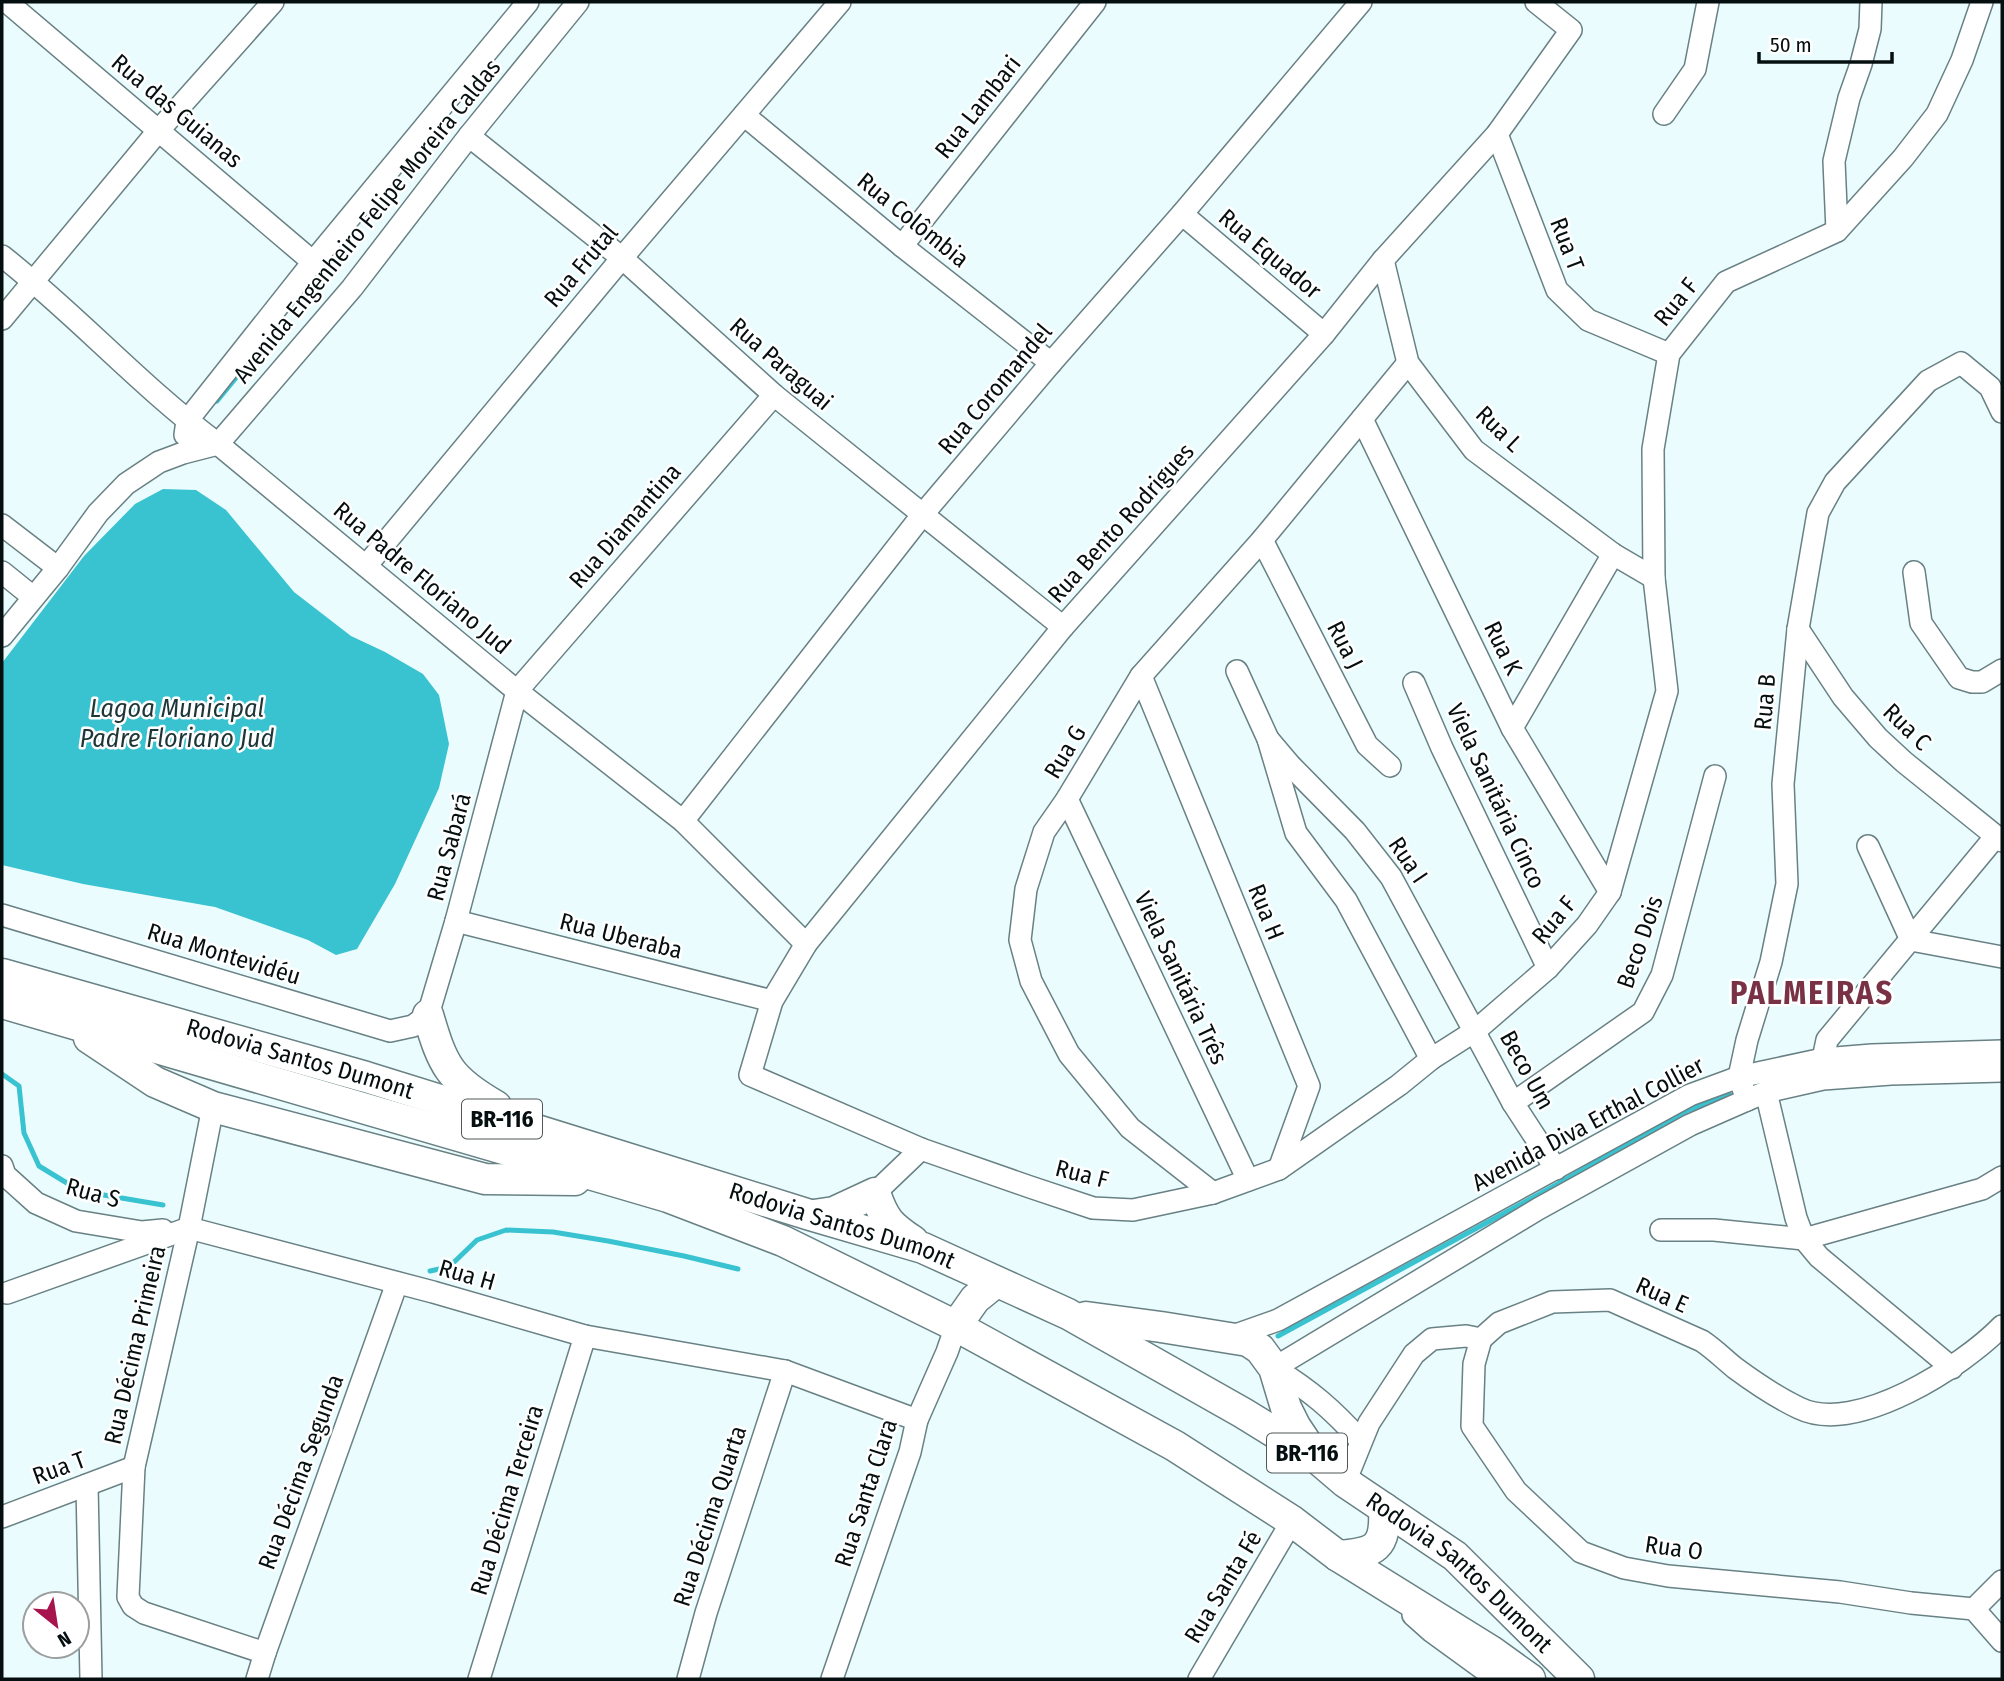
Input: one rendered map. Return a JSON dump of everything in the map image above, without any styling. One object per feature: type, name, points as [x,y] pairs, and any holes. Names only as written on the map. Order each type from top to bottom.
[{"type":"highway","name":"Rodovia Santos Dumont","points":[[2,974],[366,1077],[923,1248],[1069,1314],[1318,1459],[1345,1482],[1455,1556],[1579,1679]]},
{"type":"highway","name":"Rodovia Santos Dumont","points":[[2,1003],[668,1197],[783,1241],[956,1326],[1175,1446],[1530,1679]]},
{"type":"highway","points":[[428,1015],[439,1050],[451,1073],[470,1091],[536,1129]]},
{"type":"highway","points":[[61,1021],[101,1044],[155,1082],[213,1107],[485,1179],[610,1180]]},
{"type":"highway","points":[[810,1215],[834,1212],[875,1193],[880,1210],[892,1226],[923,1248]]},
{"type":"highway","points":[[956,1326],[975,1299],[996,1282]]},
{"type":"highway","points":[[1069,1314],[1248,1341],[1260,1349],[1274,1368],[1286,1408],[1318,1459]]},
{"type":"highway","points":[[1339,1556],[1364,1554],[1377,1547],[1385,1526],[1384,1508]]},
{"type":"street","name":"Rua das Guianas","points":[[7,2],[313,262]]},
{"type":"street","points":[[2,319],[159,130],[273,2]]},
{"type":"street","name":"Avenida Engenheiro Felipe Moreira Caldas","points":[[187,421],[313,262],[528,2]]},
{"type":"street","name":"Avenida Engenheiro Felipe Moreira Caldas","points":[[218,443],[352,288],[469,136],[578,2]]},
{"type":"street","name":"Rua Frutal","points":[[366,566],[622,258],[840,2]]},
{"type":"street","name":"Rua Lambari","points":[[902,246],[1095,2]]},
{"type":"street","name":"Rua Coromandel","points":[[683,821],[923,514],[1361,2]]},
{"type":"street","name":"Rua Bento Rodrigues","points":[[750,1075],[772,1001],[806,944],[1063,627],[1324,334],[1383,260],[1496,134],[1570,30],[1536,2]]},
{"type":"street","points":[[1664,114],[1695,69],[1708,2]]},
{"type":"street","points":[[1837,231],[1834,161],[1849,98],[1870,29],[1871,2]]},
{"type":"street","points":[[1837,231],[1903,158],[1937,114],[1962,60],[1982,2]]},
{"type":"street","points":[[1995,2],[2002,2]]},
{"type":"street","name":"Rua Colômbia","points":[[744,115],[902,246],[1051,363]]},
{"type":"street","name":"Rua T","points":[[1496,134],[1557,290],[1588,320],[1669,354]]},
{"type":"street","name":"Rua Paraguai","points":[[469,136],[622,258],[774,395],[1063,627]]},
{"type":"street","name":"Rua Equador","points":[[1182,214],[1324,334]]},
{"type":"street","name":"Rua F","points":[[750,1075],[921,1149],[1093,1209],[1133,1210],[1213,1193],[1279,1169],[1399,1085],[1431,1059],[1475,1031],[1548,968],[1587,925],[1610,892],[1667,691],[1654,578],[1653,449],[1669,354],[1727,282],[1837,231]]},
{"type":"street","name":"Rua Padre Floriano Jud","points":[[2,256],[33,280],[187,421],[218,443],[517,691],[683,821],[806,944]]},
{"type":"street","name":"Rua L","points":[[1383,260],[1409,363],[1474,450],[1613,554],[1654,578]]},
{"type":"street","name":"Rua G","points":[[1213,1193],[1130,1128],[1069,1054],[1031,981],[1020,940],[1026,889],[1044,832],[1142,676],[1262,540],[1409,363]]},
{"type":"street","name":"Rua B","points":[[1739,1077],[1747,1040],[1771,962],[1787,884],[1783,784],[1798,629],[1818,513],[1835,482],[1927,381],[1961,363],[1990,387],[2002,412]]},
{"type":"street","name":"Rua Diamantina","points":[[517,691],[774,395]]},
{"type":"street","name":"Rua K","points":[[1362,419],[1512,728],[1610,892]]},
{"type":"street","points":[[183,453],[187,421]]},
{"type":"street","points":[[2,636],[58,568],[98,513],[126,484],[159,462],[218,443]]},
{"type":"street","points":[[2,525],[58,568]]},
{"type":"street","name":"Rua J","points":[[1262,540],[1367,745],[1390,766]]},
{"type":"street","points":[[1512,728],[1613,554]]},
{"type":"street","points":[[2,572],[33,597]]},
{"type":"street","points":[[1914,572],[1921,623],[1959,677],[1972,682],[1982,682],[2002,670]]},
{"type":"street","name":"Rua C","points":[[1798,629],[1843,697],[1878,738],[1903,762],[1999,839]]},
{"type":"street","points":[[1237,671],[1268,739],[1296,833],[1346,900],[1431,1059]]},
{"type":"street","name":"Rua H","points":[[1142,676],[1308,1086],[1279,1169]]},
{"type":"street","name":"Viela Sanitária Cinco","points":[[1414,683],[1442,748],[1548,968]]},
{"type":"street","name":"Rua Sabará","points":[[428,1015],[457,921],[517,691]]},
{"type":"street","name":"Rua I","points":[[1268,739],[1354,831],[1391,877],[1475,1031]]},
{"type":"street","name":"Beco Dois","points":[[1513,1103],[1643,1013],[1662,975],[1715,776]]},
{"type":"street","name":"Viela Sanitária Três","points":[[1067,799],[1248,1180]]},
{"type":"street","points":[[1823,1059],[1827,1040],[1999,839]]},
{"type":"street","points":[[1868,846],[1911,940]]},
{"type":"street","name":"Rua Montevidéu","points":[[2,915],[390,1031],[413,1026],[428,1015]]},
{"type":"street","name":"Rua Uberaba","points":[[457,921],[772,1001]]},
{"type":"street","points":[[1911,940],[2002,957]]},
{"type":"street","name":"Beco Um","points":[[1475,1031],[1513,1103],[1556,1169]]},
{"type":"street","name":"Avenida Diva Erthal Collier","points":[[1226,1338],[1278,1320],[1690,1095],[1739,1077],[1823,1059],[2002,1051]]},
{"type":"street","name":"Avenida Diva Erthal Collier","points":[[1274,1368],[1538,1209],[1690,1125],[1756,1096],[1823,1079],[2002,1071]]},
{"type":"street","points":[[1739,1077],[1756,1096],[1804,1239],[1819,1257],[1952,1368]]},
{"type":"street","name":"Rua Décima Primeira","points":[[213,1107],[189,1228],[134,1468],[128,1597],[133,1606],[144,1613],[265,1653]]},
{"type":"street","points":[[875,1193],[921,1149]]},
{"type":"street","name":"Rua S","points":[[2,1166],[5,1175],[36,1203],[76,1221],[142,1232],[189,1228]]},
{"type":"street","points":[[1661,1230],[1714,1230],[1804,1239],[1982,1189],[2002,1177]]},
{"type":"street","points":[[7,1293],[189,1228]]},
{"type":"street","name":"Rua H","points":[[189,1228],[585,1336],[785,1371],[917,1420]]},
{"type":"street","name":"Rua Décima Segunda","points":[[257,1679],[397,1283]]},
{"type":"street","name":"Rua E","points":[[1481,1339],[1499,1323],[1552,1302],[1609,1300],[1702,1341],[1735,1368],[1801,1409],[1832,1416],[1865,1410],[1952,1368],[1986,1343],[2002,1326]]},
{"type":"street","name":"Rua Santa Clara","points":[[832,1679],[910,1452],[917,1420],[956,1326]]},
{"type":"street","name":"Rua Décima Terceira","points":[[479,1679],[585,1336]]},
{"type":"street","points":[[1345,1482],[1369,1423],[1414,1354],[1432,1339],[1466,1336],[1481,1339]]},
{"type":"street","name":"Rua O","points":[[1481,1339],[1474,1364],[1472,1426],[1516,1491],[1581,1552],[1624,1567],[1668,1576],[1840,1592],[1974,1609]]},
{"type":"street","points":[[1274,1368],[1307,1388],[1362,1441]]},
{"type":"street","name":"Rua Décima Quarta","points":[[688,1679],[706,1613],[785,1371]]},
{"type":"street","name":"Rua T","points":[[2,1517],[134,1468]]},
{"type":"street","points":[[87,1485],[91,1679]]},
{"type":"street","name":"Rua Santa Fé","points":[[1199,1679],[1293,1521]]},
{"type":"street","points":[[1373,1578],[1431,1631],[1497,1679]]},
{"type":"street","points":[[2002,1581],[1974,1609],[2002,1641]]},
{"type":"water","name":"Lagoa Municipal Padre Floriano Jud","points":[[163,489],[196,490],[226,510],[294,592],[351,636],[423,674],[439,695],[449,744],[439,788],[395,884],[357,949],[336,955],[308,940],[215,907],[83,884],[2,865],[2,663],[84,556],[135,504]]},
{"type":"waterway","points":[[217,401],[267,340]]},
{"type":"waterway","points":[[2,1074],[19,1086],[24,1133],[39,1166],[80,1191],[163,1205]]},
{"type":"waterway","points":[[1278,1336],[1686,1111],[1730,1095]]},
{"type":"waterway","points":[[430,1271],[449,1267],[477,1240],[506,1230],[553,1232],[608,1241],[738,1269]]},
{"type":"district","name":"PALMEIRAS","points":[[1812,993]]}]
